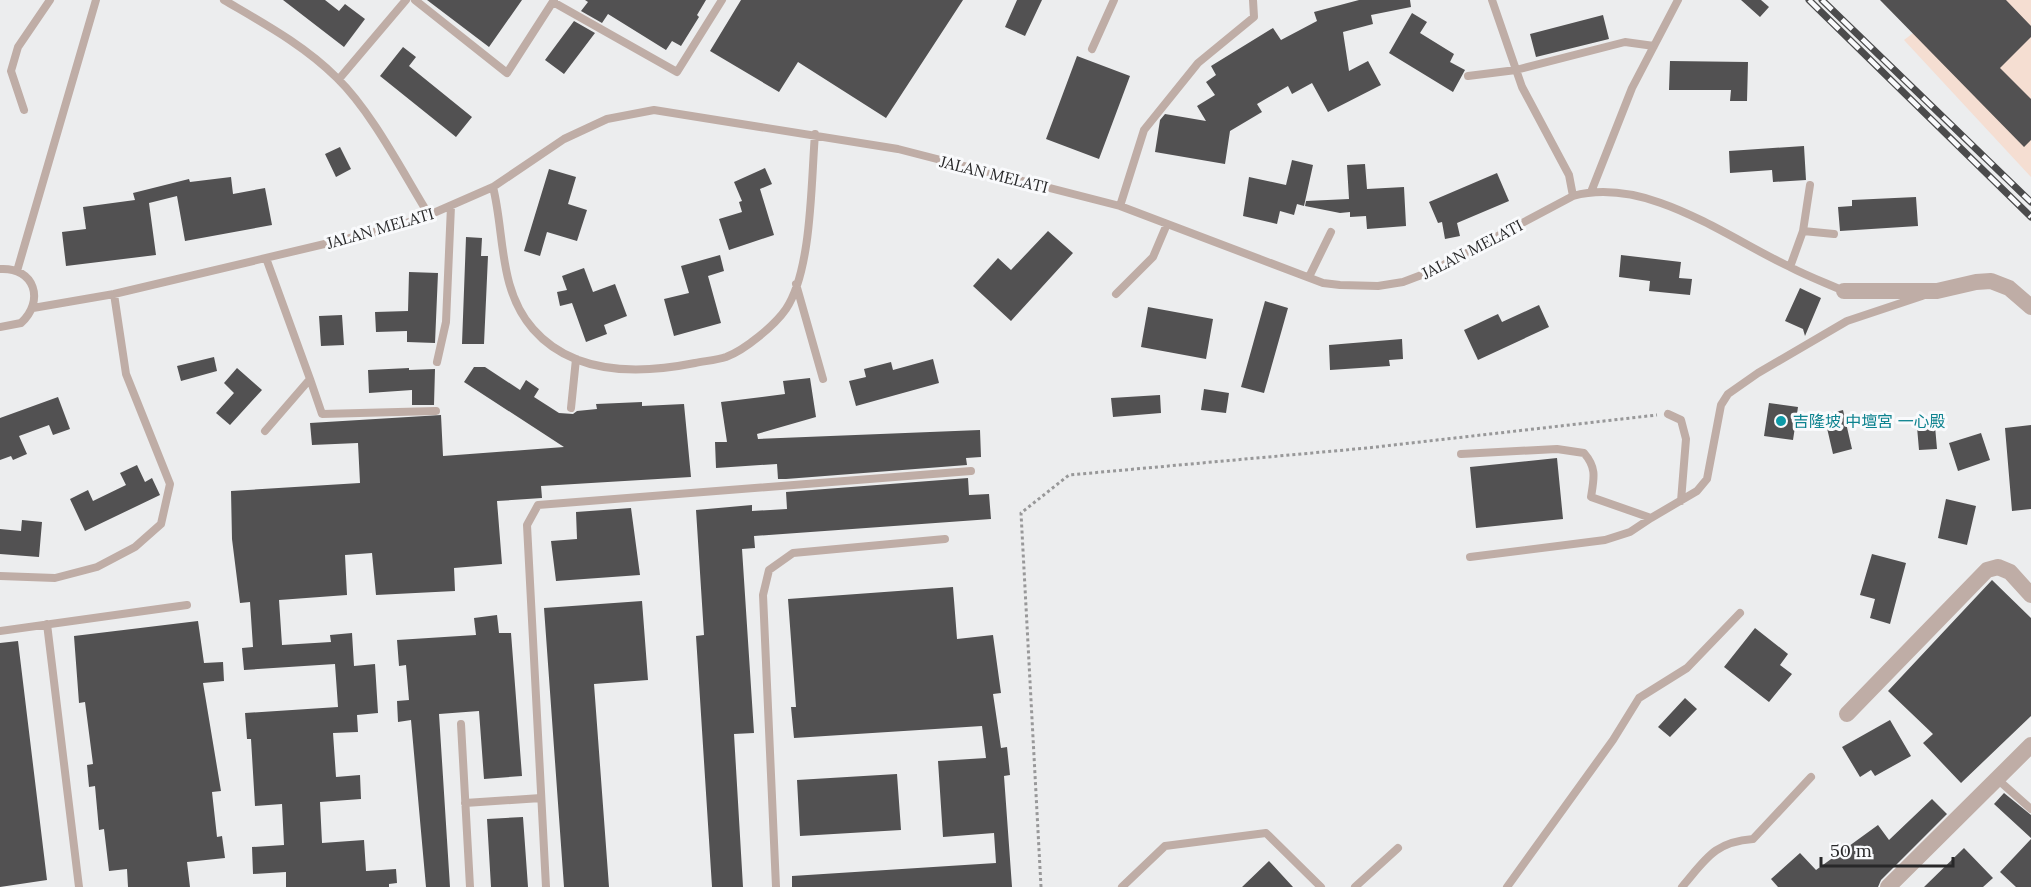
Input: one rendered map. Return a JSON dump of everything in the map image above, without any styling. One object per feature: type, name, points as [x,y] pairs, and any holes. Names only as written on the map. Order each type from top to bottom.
[{"type":"street","name":"JALAN MELATI","points":[[1844,291],[1937,291],[1976,282],[2000,282],[2031,307]]},
{"type":"street","points":[[1847,714],[1987,570],[1998,567],[2010,572],[2031,595]]},
{"type":"street","points":[[1888,887],[2031,745]]},
{"type":"lane","points":[[24,110],[11,71],[18,47],[50,0]]},
{"type":"lane","points":[[17,271],[96,0]]},
{"type":"lane","points":[[224,0],[310,53],[339,80],[370,121],[429,215]]},
{"type":"lane","points":[[339,80],[406,0]]},
{"type":"lane","points":[[415,0],[507,73],[554,1],[676,72],[722,0]]},
{"type":"lane","points":[[1092,49],[1114,0]]},
{"type":"lane","points":[[1120,206],[1144,130],[1198,63],[1254,17],[1253,0]]},
{"type":"lane","points":[[1492,0],[1516,70],[1541,126],[1569,175],[1574,196]]},
{"type":"lane","points":[[1591,192],[1632,88],[1678,0]]},
{"type":"lane","points":[[1468,76],[1516,70],[1625,42],[1654,46]]},
{"type":"lane","name":"JALAN MELATI","points":[[33,308],[114,294],[392,228],[429,215],[493,187],[564,139],[607,119],[654,110],[898,149],[1120,206],[1309,277],[1340,285],[1378,286],[1403,282],[1432,271],[1574,196],[1591,192],[1657,201],[1683,211],[1790,267],[1844,291]]},
{"type":"lane","points":[[493,187],[500,215],[503,263],[514,299],[533,329],[562,354],[595,365],[638,370],[727,357],[756,339],[787,308],[805,259],[814,135]]},
{"type":"lane","points":[[1790,267],[1803,231],[1810,185]]},
{"type":"lane","points":[[437,362],[446,322],[451,206]]},
{"type":"lane","points":[[1116,294],[1153,257],[1167,224]]},
{"type":"lane","points":[[1803,231],[1834,234]]},
{"type":"lane","points":[[1309,277],[1331,232]]},
{"type":"lane","points":[[266,258],[322,414],[436,411]]},
{"type":"lane","points":[[0,269],[17,271],[25,276],[34,290],[33,308],[21,323],[0,327]]},
{"type":"lane","points":[[796,284],[823,379]]},
{"type":"lane","points":[[1470,557],[1605,540],[1630,532],[1697,491],[1707,479],[1721,405],[1728,394],[1758,373],[1847,321],[1937,291]]},
{"type":"lane","points":[[0,576],[55,578],[97,567],[135,547],[161,524],[170,484],[126,374],[114,294]]},
{"type":"lane","points":[[571,408],[576,359]]},
{"type":"lane","points":[[266,431],[310,379]]},
{"type":"lane","points":[[1668,414],[1681,420],[1686,439],[1681,501]]},
{"type":"lane","points":[[1461,454],[1557,449],[1584,453],[1592,463],[1595,473],[1591,497],[1651,518]]},
{"type":"lane","points":[[546,887],[527,525],[538,506],[971,471]]},
{"type":"lane","points":[[776,887],[763,595],[768,570],[793,553],[945,539]]},
{"type":"lane","points":[[0,631],[187,606]]},
{"type":"lane","points":[[1506,887],[1613,740],[1639,698],[1687,668],[1740,614]]},
{"type":"lane","points":[[47,624],[79,887]]},
{"type":"lane","points":[[460,724],[470,887]]},
{"type":"lane","points":[[1682,887],[1713,850],[1732,841],[1753,839],[1810,777]]},
{"type":"lane","points":[[1996,778],[2031,809]]},
{"type":"lane","points":[[465,803],[541,798]]},
{"type":"lane","points":[[1122,887],[1166,846],[1266,833],[1321,887]]},
{"type":"lane","points":[[1355,887],[1398,848]]},
{"type":"path","points":[[1041,887],[1021,513],[1069,475],[1367,448],[1668,414]]},
{"type":"shaded area","points":[[1957,0],[2031,0],[2031,177],[1904,40]]},
{"type":"building","points":[[283,0],[325,0],[339,11],[345,4],[365,19],[344,47]]},
{"type":"building","points":[[427,0],[522,0],[489,47]]},
{"type":"building","points":[[585,0],[706,0],[697,15],[699,17],[681,46],[672,41],[666,50],[608,14],[602,23],[581,11],[588,2]]},
{"type":"building","points":[[741,0],[963,0],[886,118],[798,62],[779,92],[710,51]]},
{"type":"building","points":[[1017,0],[1042,0],[1025,36],[1005,27]]},
{"type":"building","points":[[1359,0],[1410,0],[1411,7],[1371,15],[1373,24],[1343,32],[1349,71],[1368,61],[1381,85],[1328,112],[1312,83],[1292,94],[1288,86],[1257,104],[1262,112],[1230,131],[1225,164],[1155,152],[1160,120],[1165,114],[1206,121],[1197,106],[1215,95],[1206,82],[1216,75],[1211,66],[1273,28],[1281,40],[1317,21],[1314,12]]},
{"type":"building","points":[[1741,0],[1761,0],[1769,7],[1760,17]]},
{"type":"building","points":[[1880,0],[2006,0],[2031,26],[2031,37],[2000,68],[2031,99],[2031,140],[2024,147]]},
{"type":"building","points":[[1412,13],[1427,22],[1420,33],[1454,54],[1450,62],[1465,70],[1453,92],[1389,53]]},
{"type":"building","points":[[1603,15],[1609,39],[1536,57],[1530,34]]},
{"type":"building","points":[[574,21],[595,33],[564,74],[545,60]]},
{"type":"building","points":[[403,47],[416,57],[409,66],[472,117],[456,137],[380,76]]},
{"type":"building","points":[[1077,56],[1130,76],[1099,159],[1046,139]]},
{"type":"building","points":[[1670,61],[1748,62],[1747,101],[1730,101],[1731,90],[1669,90]]},
{"type":"building","points":[[1804,146],[1806,180],[1773,182],[1772,170],[1730,173],[1729,151]]},
{"type":"building","points":[[340,147],[351,169],[336,177],[325,154]]},
{"type":"building","points":[[1292,160],[1313,165],[1304,206],[1297,204],[1294,215],[1280,211],[1277,224],[1243,216],[1249,177],[1286,185]]},
{"type":"building","points":[[1365,164],[1367,189],[1404,187],[1406,226],[1367,229],[1366,216],[1350,217],[1350,212],[1340,213],[1305,206],[1306,201],[1349,199],[1347,165]]},
{"type":"building","points":[[765,168],[772,184],[760,189],[774,235],[729,250],[719,219],[742,212],[739,202],[742,201],[734,182]]},
{"type":"building","points":[[549,169],[576,177],[568,204],[587,210],[577,241],[547,232],[540,256],[524,251]]},
{"type":"building","points":[[1497,173],[1509,201],[1457,223],[1460,236],[1445,239],[1442,222],[1438,223],[1429,202]]},
{"type":"building","points":[[231,177],[233,194],[265,188],[272,225],[185,241],[177,196],[149,203],[156,255],[66,266],[62,232],[86,229],[83,207],[135,200],[133,193],[189,179],[190,182]]},
{"type":"building","points":[[1916,197],[1918,226],[1840,231],[1838,207],[1852,206],[1852,200]]},
{"type":"building","points":[[1048,231],[1073,253],[1011,321],[973,286],[998,258],[1011,270]]},
{"type":"building","points":[[466,237],[482,238],[481,256],[488,256],[484,344],[462,344]]},
{"type":"building","points":[[720,255],[724,271],[708,276],[721,323],[674,336],[664,299],[689,293],[681,266]]},
{"type":"building","points":[[1621,255],[1681,262],[1679,278],[1692,279],[1690,295],[1649,291],[1650,281],[1619,277]]},
{"type":"building","points":[[584,268],[593,292],[615,284],[627,316],[604,325],[607,334],[586,342],[572,303],[560,306],[557,292],[567,290],[562,276]]},
{"type":"building","points":[[409,272],[438,273],[435,343],[407,342],[407,331],[376,332],[375,312],[408,311]]},
{"type":"building","points":[[1800,288],[1821,298],[1805,336],[1803,329],[1785,321]]},
{"type":"building","points":[[1265,301],[1288,308],[1264,393],[1241,387]]},
{"type":"building","points":[[1539,305],[1549,327],[1478,360],[1464,330],[1498,314],[1502,322]]},
{"type":"building","points":[[1148,307],[1213,319],[1206,359],[1141,347]]},
{"type":"building","points":[[342,315],[344,345],[321,346],[319,316]]},
{"type":"building","points":[[1402,339],[1403,359],[1389,360],[1390,366],[1330,370],[1329,345]]},
{"type":"building","points":[[214,357],[217,371],[181,381],[177,366]]},
{"type":"building","points":[[933,359],[939,383],[856,406],[849,381],[866,377],[864,369],[891,362],[893,370]]},
{"type":"building","points":[[474,367],[485,367],[520,390],[526,380],[539,389],[534,397],[559,413],[573,414],[577,411],[597,409],[596,404],[642,402],[642,406],[684,404],[691,477],[541,486],[542,498],[497,501],[502,564],[454,568],[455,591],[376,595],[372,553],[345,555],[347,595],[279,600],[282,645],[331,642],[330,635],[352,633],[354,666],[375,664],[378,713],[357,715],[358,732],[333,733],[336,777],[360,775],[361,799],[320,802],[322,843],[364,840],[366,871],[396,869],[397,883],[389,884],[389,887],[286,887],[286,872],[253,874],[252,847],[284,845],[282,804],[255,806],[251,739],[247,739],[245,713],[338,707],[335,664],[244,670],[242,648],[253,647],[250,602],[240,603],[232,539],[231,491],[360,483],[358,443],[312,445],[310,423],[441,415],[443,456],[564,447],[464,382]]},
{"type":"building","points":[[237,368],[262,390],[230,425],[216,413],[234,393],[224,383]]},
{"type":"building","points":[[409,368],[409,370],[435,369],[434,405],[412,405],[412,390],[369,393],[368,370]]},
{"type":"building","points":[[810,378],[816,417],[757,434],[758,439],[980,430],[981,457],[966,458],[967,465],[786,479],[778,479],[777,464],[716,468],[715,442],[727,442],[721,402],[785,394],[783,381]]},
{"type":"building","points":[[1204,389],[1229,393],[1226,413],[1201,410]]},
{"type":"building","points":[[1160,395],[1161,413],[1113,417],[1111,398]]},
{"type":"building","points":[[58,397],[70,429],[53,435],[49,425],[19,436],[27,454],[13,460],[11,456],[0,460],[0,418]]},
{"type":"building","name":"吉隆坡 中壇宮 一心殿","points":[[1769,403],[1798,407],[1793,440],[1764,436]]},
{"type":"building","points":[[1843,410],[1852,449],[1833,454],[1824,415]]},
{"type":"building","points":[[2031,425],[2031,509],[2012,511],[2005,428]]},
{"type":"building","points":[[1935,426],[1937,449],[1919,450],[1917,427]]},
{"type":"building","points":[[1981,433],[1990,460],[1958,471],[1949,443]]},
{"type":"building","points":[[1557,458],[1563,519],[1476,528],[1470,467]]},
{"type":"building","points":[[137,465],[145,482],[152,478],[160,495],[85,531],[70,499],[88,490],[93,501],[126,485],[120,473]]},
{"type":"building","points":[[968,478],[969,495],[989,494],[991,519],[754,536],[755,548],[742,549],[754,733],[734,734],[743,887],[712,887],[696,636],[704,635],[696,510],[752,505],[752,511],[787,509],[786,492]]},
{"type":"building","points":[[1946,499],[1976,506],[1967,545],[1938,538]]},
{"type":"building","points":[[631,508],[640,575],[556,581],[551,541],[577,539],[576,512]]},
{"type":"building","points":[[22,520],[42,522],[39,557],[0,554],[0,529],[21,531]]},
{"type":"building","points":[[1872,554],[1906,563],[1890,624],[1870,618],[1875,599],[1860,595]]},
{"type":"building","points":[[1992,580],[2031,618],[2031,716],[1961,783],[1923,743],[1933,734],[1888,691]]},
{"type":"building","points":[[953,587],[957,639],[993,635],[1001,693],[993,694],[1001,748],[1007,747],[1010,775],[1004,776],[1012,887],[792,887],[792,876],[996,863],[994,833],[943,837],[938,761],[986,758],[982,726],[794,738],[791,707],[796,707],[788,599]]},
{"type":"building","points":[[642,601],[648,680],[594,684],[609,887],[564,887],[544,608]]},
{"type":"building","points":[[497,615],[499,633],[511,633],[522,776],[484,779],[479,711],[439,714],[450,887],[426,887],[411,720],[398,722],[397,701],[409,700],[406,665],[399,666],[397,640],[476,635],[474,618]]},
{"type":"building","points":[[198,621],[204,663],[223,662],[224,681],[203,683],[221,791],[212,792],[217,837],[222,836],[225,858],[187,862],[190,887],[128,887],[127,869],[109,871],[104,829],[99,830],[95,786],[89,787],[87,765],[93,764],[85,702],[79,703],[74,636]]},
{"type":"building","points":[[1755,628],[1788,654],[1780,665],[1792,674],[1769,702],[1724,667]]},
{"type":"building","points":[[18,641],[47,880],[0,887],[0,643]]},
{"type":"building","points":[[1685,698],[1697,709],[1670,737],[1658,727]]},
{"type":"building","points":[[1890,720],[1911,756],[1875,776],[1871,770],[1860,777],[1842,747]]},
{"type":"building","points":[[897,774],[901,830],[800,836],[797,780]]},
{"type":"building","points":[[2004,793],[2031,815],[2031,838],[1994,804]]},
{"type":"building","points":[[1932,799],[1947,814],[1881,880],[1878,887],[1778,887],[1771,879],[1800,853],[1816,870],[1878,825],[1889,840]]},
{"type":"building","points":[[523,817],[528,887],[491,887],[487,819]]},
{"type":"building","points":[[2031,839],[2031,887],[2016,887],[2000,872]]},
{"type":"building","points":[[1964,848],[1993,878],[1983,887],[1924,887]]},
{"type":"building","points":[[1269,861],[1293,887],[1242,887]]},
{"type":"railway","points":[[1809,0],[2031,217]]},
{"type":"railway","points":[[1822,0],[2031,202]]},
{"type":"place","name":"吉隆坡 中壇宮 一心殿","points":[[1781,421]]}]
